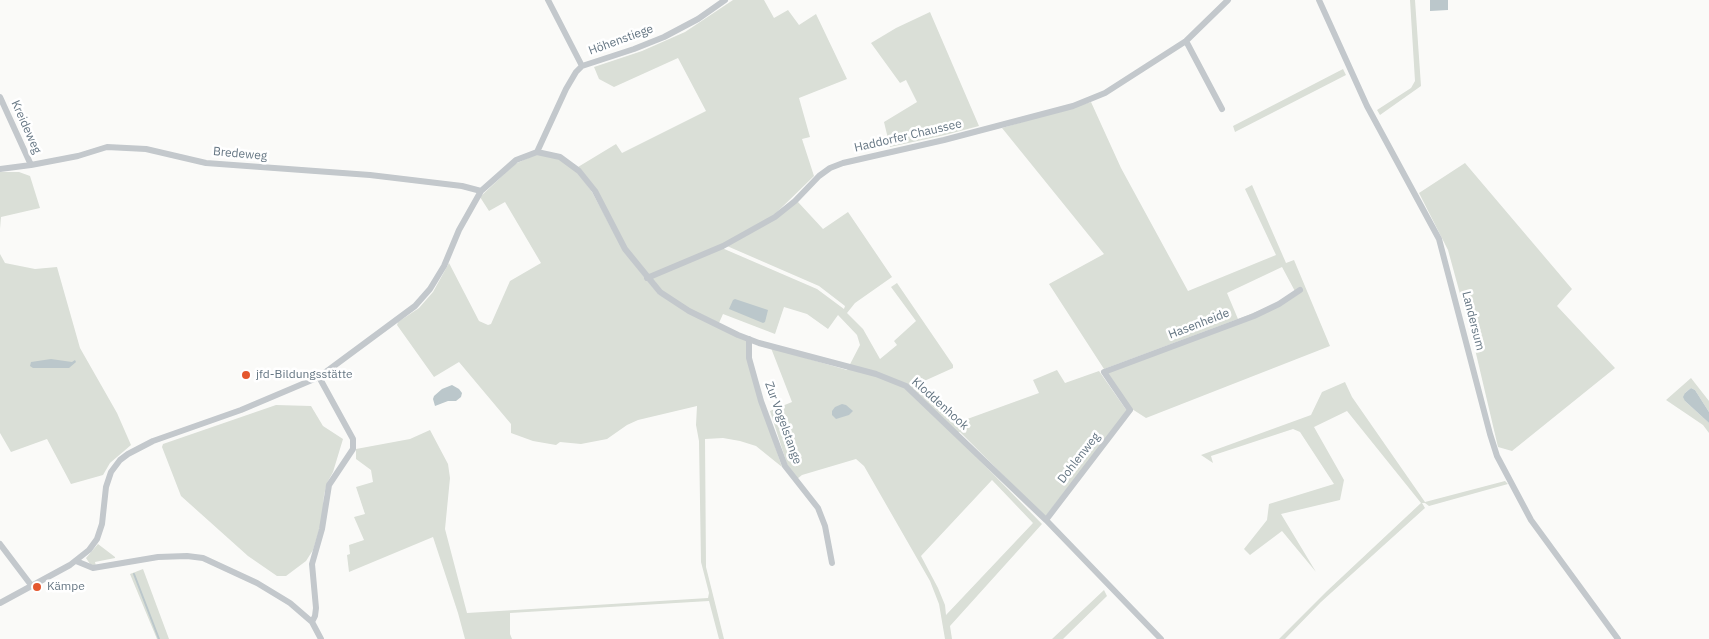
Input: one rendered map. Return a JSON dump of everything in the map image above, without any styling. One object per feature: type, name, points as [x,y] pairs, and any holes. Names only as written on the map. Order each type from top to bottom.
[{"type":"street","points":[[548,0],[582,66]]},
{"type":"street","name":"Höhenstiege","points":[[537,152],[566,89],[582,66],[664,37],[698,19],[726,0]]},
{"type":"street","points":[[1222,109],[1186,41],[1228,0]]},
{"type":"street","name":"Landersum","points":[[1319,0],[1367,106],[1439,238],[1490,434],[1498,456],[1531,520],[1618,639]]},
{"type":"street","name":"Haddorfer Chaussee","points":[[647,278],[722,246],[775,217],[830,168],[843,163],[944,140],[1073,106],[1105,93],[1186,41]]},
{"type":"street","name":"Kreideweg","points":[[0,97],[31,165]]},
{"type":"street","name":"Bredeweg","points":[[0,169],[78,156],[108,147],[146,149],[206,163],[370,175],[462,186],[481,191]]},
{"type":"street","points":[[0,602],[76,562],[89,550],[97,539],[102,524],[106,487],[111,472],[120,460],[128,454],[153,441],[241,410],[320,377],[415,306],[430,289],[444,266],[459,230],[481,191],[516,160],[537,152]]},
{"type":"street","name":"Kloddenhook","points":[[537,152],[560,157],[579,171],[594,191],[625,249],[660,292],[690,311],[749,339],[876,374],[906,386],[1046,520],[1161,639]]},
{"type":"street","name":"Hasenheide","points":[[1130,410],[1104,372],[1254,316],[1279,304],[1300,290]]},
{"type":"street","name":"Zur Vogelstange","points":[[749,339],[749,358],[785,466],[818,508],[826,526],[832,563]]},
{"type":"street","points":[[312,622],[316,608],[312,564],[322,529],[329,484],[353,449],[353,439],[320,377]]},
{"type":"street","name":"Dohlenweg","points":[[1046,520],[1130,410]]},
{"type":"street","points":[[0,544],[32,586]]},
{"type":"street","points":[[76,562],[93,568],[158,557],[187,556],[204,558],[224,566],[290,602],[312,622],[321,639]]},
{"type":"shaded area","points":[[733,0],[764,0],[774,18],[788,10],[799,25],[816,14],[847,79],[799,98],[810,137],[802,139],[814,176],[775,214],[722,248],[817,289],[844,309],[845,306],[819,286],[727,246],[798,202],[823,229],[848,212],[892,277],[855,303],[847,313],[863,329],[880,359],[897,345],[894,341],[916,321],[891,287],[897,283],[953,365],[953,368],[922,382],[921,389],[953,421],[959,422],[1039,393],[1033,380],[1057,370],[1065,383],[1099,371],[1127,411],[1045,517],[960,432],[954,434],[1042,524],[950,626],[952,639],[945,639],[939,604],[930,581],[864,466],[856,459],[802,475],[797,479],[787,464],[770,411],[792,402],[771,348],[847,370],[860,345],[857,335],[838,315],[828,329],[807,314],[784,307],[775,334],[723,314],[719,323],[690,309],[661,291],[626,247],[578,167],[616,144],[622,153],[706,111],[678,58],[614,87],[599,79],[594,67],[642,51],[685,32]],"holes":[[[992,480],[1033,523],[946,615],[945,605],[938,588],[921,556]]]},
{"type":"shaded area","points":[[1410,0],[1415,0],[1421,86],[1380,115],[1377,110],[1411,88],[1415,81]]},
{"type":"shaded area","points":[[1430,0],[1448,0],[1448,10],[1430,11]]},
{"type":"shaded area","points":[[930,12],[979,126],[890,147],[884,122],[917,102],[906,80],[900,83],[871,43],[896,28]]},
{"type":"shaded area","points":[[1343,69],[1346,75],[1235,132],[1233,126]]},
{"type":"shaded area","points":[[1091,102],[1121,168],[1188,291],[1276,255],[1245,189],[1252,185],[1286,263],[1294,260],[1330,346],[1146,418],[1132,409],[1107,373],[1297,295],[1282,267],[1227,293],[1238,319],[1104,369],[1049,284],[1104,254],[1002,128]]},
{"type":"shaded area","points":[[537,154],[559,159],[578,173],[592,192],[623,250],[658,294],[747,341],[754,384],[782,467],[756,446],[723,438],[705,439],[706,567],[724,639],[719,639],[709,601],[510,613],[510,634],[512,639],[465,639],[433,537],[349,572],[347,555],[350,554],[349,545],[364,540],[354,517],[365,514],[356,487],[373,482],[371,470],[356,459],[356,449],[410,439],[430,430],[448,464],[450,478],[445,529],[467,613],[708,598],[709,593],[701,562],[697,406],[638,420],[607,439],[581,444],[560,442],[556,445],[533,441],[511,433],[511,424],[459,362],[434,377],[397,325],[398,322],[419,308],[433,292],[449,263],[479,321],[488,325],[491,324],[510,281],[541,263],[505,202],[489,211],[480,197],[515,164]]},
{"type":"shaded area","points":[[1465,163],[1572,289],[1557,306],[1615,368],[1512,451],[1498,447],[1474,345],[1448,250],[1419,193]]},
{"type":"shaded area","points":[[0,172],[19,172],[30,176],[40,208],[1,217],[0,229]]},
{"type":"shaded area","points":[[0,254],[5,263],[35,269],[57,267],[80,348],[117,413],[131,445],[110,463],[103,475],[71,484],[47,439],[11,452],[0,433]]},
{"type":"shaded area","points":[[735,299],[768,310],[765,322],[763,323],[729,309]]},
{"type":"shaded area","points":[[51,359],[72,362],[75,360],[76,362],[69,368],[33,368],[30,366],[31,362]]},
{"type":"shaded area","points":[[1691,378],[1709,401],[1709,412],[1695,390],[1691,388],[1685,393],[1685,401],[1709,423],[1709,433],[1703,425],[1666,400]]},
{"type":"shaded area","points":[[1345,382],[1352,397],[1425,502],[1505,481],[1508,484],[1429,506],[1422,503],[1425,508],[1321,602],[1285,639],[1279,639],[1421,503],[1347,411],[1314,427],[1344,480],[1340,500],[1281,514],[1316,572],[1282,531],[1250,555],[1244,549],[1267,520],[1269,504],[1334,484],[1300,432],[1293,429],[1211,456],[1213,463],[1201,455],[1311,415],[1322,392]]},
{"type":"shaded area","points":[[452,385],[462,393],[461,397],[456,401],[448,401],[435,406],[434,396],[442,389]]},
{"type":"shaded area","points":[[1691,388],[1695,390],[1709,412],[1709,423],[1685,401],[1683,397]]},
{"type":"shaded area","points":[[842,404],[853,411],[849,415],[836,419],[832,415],[832,411],[835,407]]},
{"type":"shaded area","points":[[276,405],[311,406],[323,426],[343,439],[333,472],[327,483],[322,520],[313,550],[306,561],[286,576],[277,576],[248,556],[181,496],[162,447],[163,444]]},
{"type":"shaded area","points":[[98,544],[115,558],[95,562],[96,566],[90,564],[86,558]]},
{"type":"shaded area","points":[[143,569],[169,639],[157,639],[130,574]]},
{"type":"shaded area","points":[[1104,590],[1107,596],[1063,639],[1052,639]]},
{"type":"waterway","points":[[134,574],[159,639]]},
{"type":"place","name":"jfd-Bildungsstätte","points":[[246,375]]},
{"type":"place","name":"Kämpe","points":[[37,587]]}]
